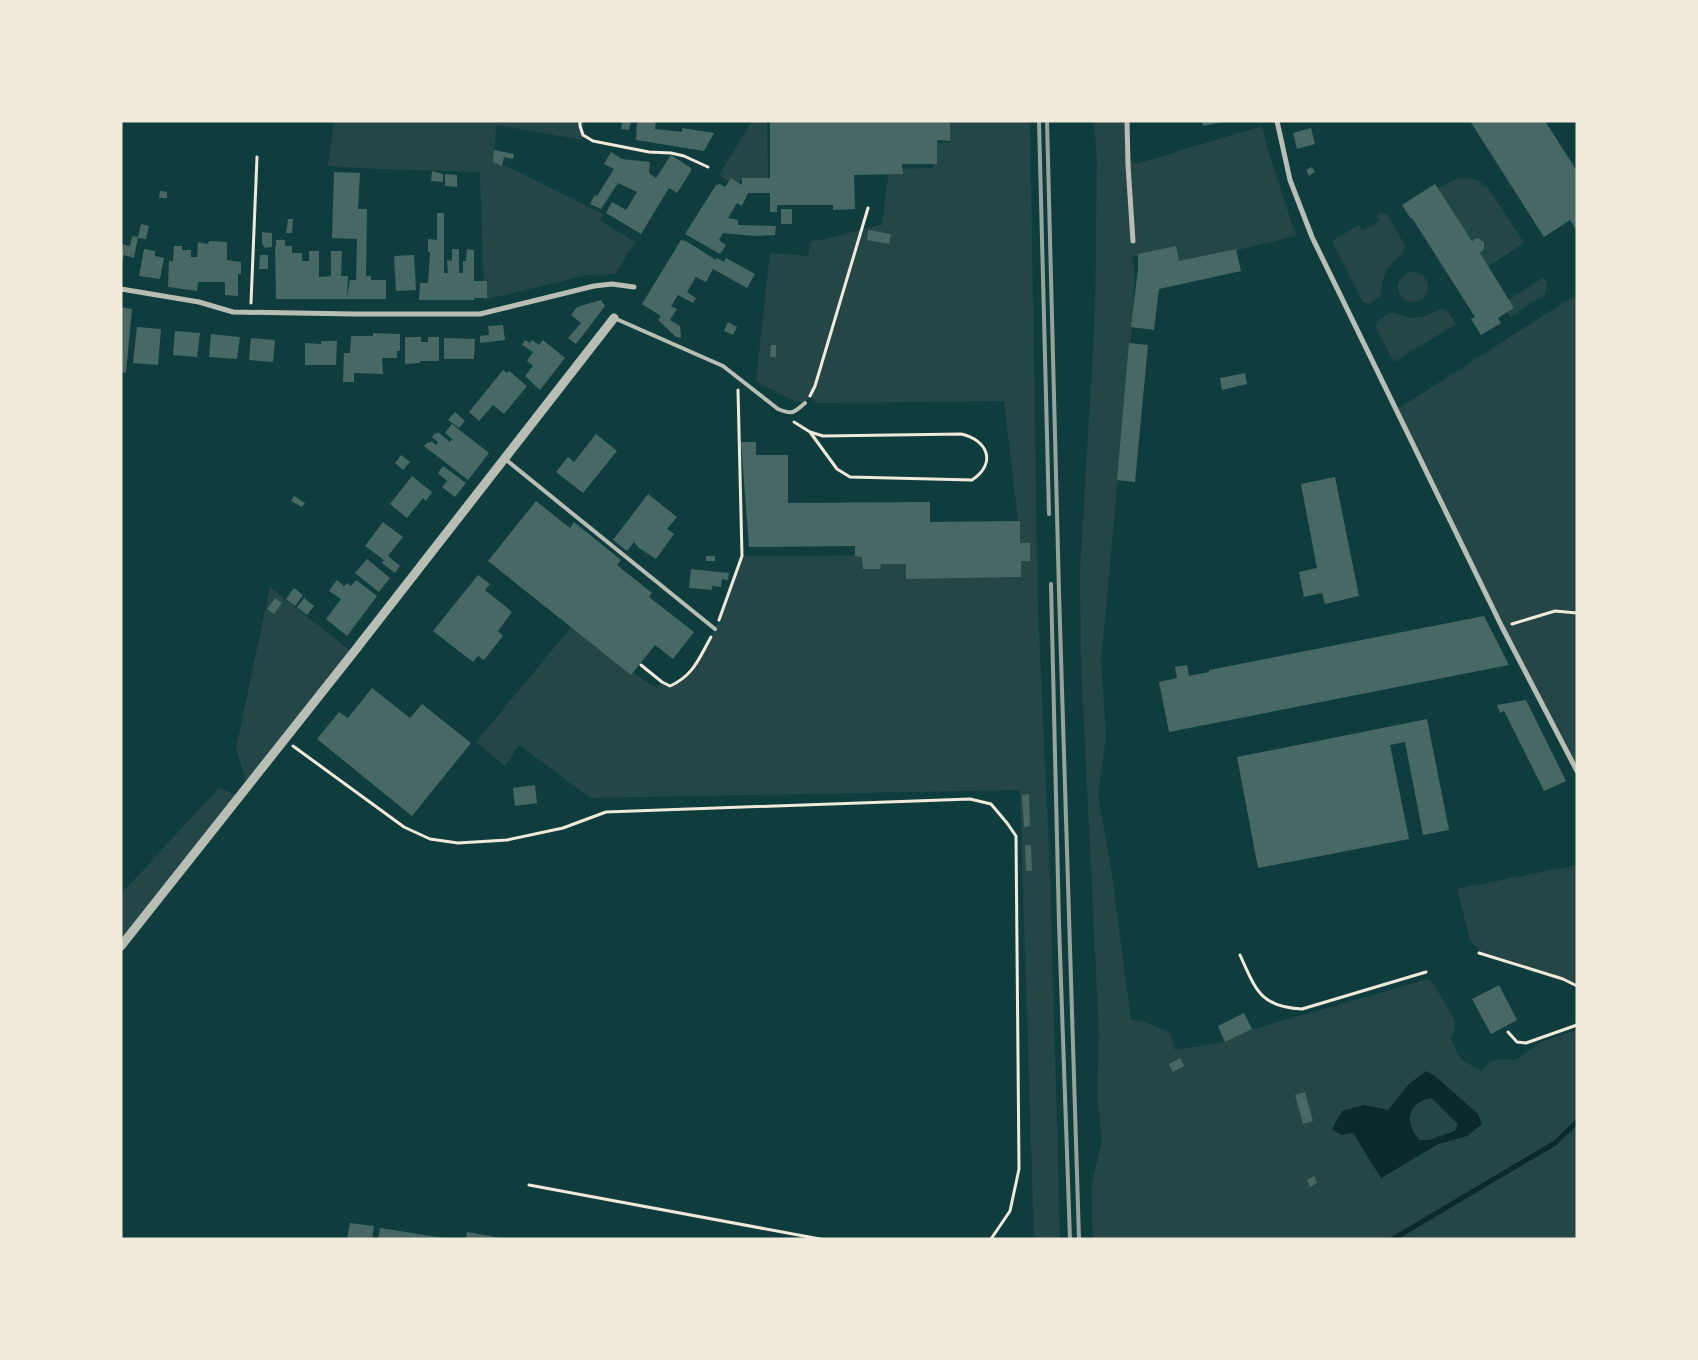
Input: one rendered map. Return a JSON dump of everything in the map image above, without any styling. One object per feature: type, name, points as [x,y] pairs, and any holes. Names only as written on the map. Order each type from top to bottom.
[{"type":"street","points":[[1127,121],[1133,241]]},
{"type":"street","points":[[1277,121],[1290,180],[1312,237],[1502,628],[1577,771]]},
{"type":"street","points":[[121,289],[199,302],[233,312],[480,314],[594,286],[612,284],[634,287]]},
{"type":"street","points":[[121,946],[285,740],[614,318]]},
{"type":"lane","points":[[614,318],[723,366],[786,412],[794,412],[804,403]]},
{"type":"lane","points":[[504,458],[715,629]]},
{"type":"path","points":[[580,121],[584,135],[593,141],[649,152],[671,153],[684,156],[708,167]]},
{"type":"path","points":[[251,313],[257,157]]},
{"type":"path","points":[[804,403],[815,386],[868,208]]},
{"type":"path","points":[[641,665],[670,686],[690,674],[715,629],[742,556],[738,377]]},
{"type":"path","points":[[778,408],[810,432],[837,469],[850,477],[972,480],[984,471],[987,461],[985,449],[980,441],[961,434],[823,436],[810,432]]},
{"type":"path","points":[[1502,628],[1555,611],[1577,613]]},
{"type":"path","points":[[285,740],[404,827],[430,839],[458,843],[516,838],[563,828],[606,812],[970,799],[991,804],[1016,836],[1019,1169],[1010,1211],[991,1239]]},
{"type":"path","points":[[1479,953],[1563,979],[1577,986]]},
{"type":"path","points":[[1240,956],[1256,989],[1270,1002],[1289,1008],[1302,1009],[1426,972]]},
{"type":"path","points":[[1508,1032],[1517,1042],[1526,1043],[1577,1025]]},
{"type":"path","points":[[529,1185],[820,1239]]},
{"type":"shaded area","points":[[334,121],[584,121],[583,140],[496,125],[494,160],[603,214],[600,220],[635,242],[615,274],[588,275],[484,300],[480,172],[328,166]]},
{"type":"shaded area","points":[[752,121],[767,121],[768,178],[741,180],[737,186],[719,175]]},
{"type":"shaded area","points":[[950,121],[1030,121],[1038,609],[1050,872],[1060,1239],[1034,1239],[1020,790],[590,798],[519,745],[505,766],[476,742],[573,625],[634,674],[657,688],[662,682],[670,686],[680,681],[690,674],[715,629],[742,556],[906,555],[1020,575],[1018,520],[1004,401],[816,403],[811,396],[805,403],[794,401],[756,381],[770,253],[808,256],[811,241],[882,225],[889,169],[933,168],[933,143],[950,142]]},
{"type":"shaded area","points":[[1094,121],[1127,121],[1128,158],[1136,164],[1262,126],[1268,151],[1296,236],[1166,267],[1163,251],[1132,257],[1135,273],[1132,327],[1101,661],[1106,736],[1098,796],[1111,868],[1131,1020],[1145,1022],[1170,1033],[1175,1050],[1221,1043],[1247,1031],[1428,979],[1433,983],[1455,1021],[1455,1029],[1451,1039],[1459,1056],[1482,1071],[1490,1062],[1500,1059],[1516,1060],[1541,1042],[1577,1030],[1577,1239],[1093,1239],[1091,1188],[1102,1141],[1097,1095],[1099,1032],[1081,664],[1080,572],[1095,316],[1097,161]],"holes":[[[1409,1084],[1481,1124],[1467,1136],[1438,1144],[1381,1178],[1342,1111],[1364,1105],[1388,1111]]]},
{"type":"shaded area","points":[[1456,179],[1478,180],[1488,188],[1524,243],[1481,271],[1481,250],[1432,191]]},
{"type":"shaded area","points":[[1381,213],[1389,217],[1405,246],[1402,254],[1386,272],[1381,296],[1369,304],[1363,302],[1332,241],[1359,225],[1362,231],[1379,221],[1377,215]]},
{"type":"shaded area","points":[[1413,272],[1424,276],[1428,287],[1424,298],[1413,302],[1402,298],[1398,287],[1402,276]]},
{"type":"shaded area","points":[[1544,277],[1547,285],[1545,294],[1510,317],[1502,304]]},
{"type":"shaded area","points":[[1577,294],[1577,771],[1396,410]]},
{"type":"shaded area","points":[[1441,309],[1448,312],[1456,324],[1394,362],[1376,328],[1379,320],[1392,312],[1409,318],[1423,317]]},
{"type":"shaded area","points":[[270,587],[353,653],[248,787],[236,748]]},
{"type":"shaded area","points":[[219,788],[240,796],[121,946],[121,894]]},
{"type":"shaded area","points":[[1577,865],[1577,986],[1563,979],[1479,953],[1470,940],[1457,889]]},
{"type":"shaded area","points":[[1426,1071],[1435,1076],[1478,1114],[1482,1124],[1467,1136],[1438,1144],[1381,1178],[1353,1133],[1341,1135],[1332,1129],[1342,1111],[1364,1105],[1388,1110],[1409,1084]],"holes":[[[1432,1098],[1458,1124],[1455,1131],[1429,1140],[1419,1140],[1411,1126],[1410,1114],[1417,1104]]]},
{"type":"shaded area","points":[[1432,1098],[1458,1124],[1455,1131],[1429,1140],[1418,1140],[1411,1126],[1410,1114],[1417,1104]]},
{"type":"building","points":[[617,121],[631,121],[629,130],[621,129],[622,123]]},
{"type":"building","points":[[637,121],[656,121],[655,129],[682,132],[682,128],[714,133],[704,151],[636,140]]},
{"type":"building","points":[[770,121],[950,121],[950,141],[937,140],[937,164],[902,164],[903,174],[854,175],[855,209],[833,210],[833,205],[777,205],[777,212],[770,212],[770,193],[748,193],[742,206],[737,203],[728,218],[738,220],[738,225],[776,226],[775,235],[754,236],[723,233],[719,240],[726,245],[720,254],[685,234],[716,185],[720,184],[725,187],[731,178],[742,185],[742,178],[770,178]]},
{"type":"building","points":[[1202,121],[1223,121],[1223,122],[1203,126]]},
{"type":"building","points":[[1470,121],[1545,121],[1577,171],[1577,226],[1575,228],[1570,220],[1544,237]]},
{"type":"building","points":[[1311,128],[1315,144],[1297,149],[1293,133]]},
{"type":"building","points":[[494,150],[514,154],[513,159],[504,157],[502,166],[493,162]]},
{"type":"building","points":[[611,152],[622,159],[650,162],[649,173],[656,178],[671,155],[691,168],[677,193],[669,188],[641,234],[606,213],[612,202],[626,210],[637,192],[618,183],[601,209],[590,204],[614,169],[604,164]]},
{"type":"building","points":[[1312,167],[1315,172],[1309,176],[1306,170]]},
{"type":"building","points":[[432,171],[443,174],[443,182],[431,181]]},
{"type":"building","points":[[334,172],[360,173],[358,209],[367,209],[366,276],[371,276],[371,280],[386,280],[386,299],[276,299],[276,240],[285,240],[285,246],[292,246],[292,253],[302,253],[302,261],[309,261],[309,251],[319,251],[319,277],[331,276],[331,251],[342,251],[341,276],[348,276],[347,297],[350,280],[356,280],[357,239],[332,238]]},
{"type":"building","points":[[445,174],[457,175],[457,187],[445,186]]},
{"type":"building","points":[[1435,184],[1472,241],[1477,238],[1484,242],[1484,249],[1480,253],[1514,308],[1498,318],[1501,323],[1481,335],[1471,319],[1475,317],[1402,205]]},
{"type":"building","points":[[160,191],[167,192],[167,198],[159,198]]},
{"type":"building","points":[[781,209],[792,209],[792,224],[781,224]]},
{"type":"building","points":[[437,213],[444,213],[444,273],[448,273],[447,260],[452,261],[452,249],[459,249],[459,273],[463,273],[463,261],[466,261],[467,249],[474,250],[474,281],[487,281],[487,298],[474,298],[474,300],[419,300],[420,283],[428,283],[430,252],[428,252],[428,239],[437,240]]},
{"type":"building","points":[[288,219],[293,219],[292,233],[286,233]]},
{"type":"building","points":[[141,224],[149,226],[146,239],[138,238]]},
{"type":"building","points":[[868,230],[891,234],[889,244],[867,240]]},
{"type":"building","points":[[262,232],[272,233],[272,247],[265,248],[262,244]]},
{"type":"building","points":[[132,236],[138,237],[134,258],[124,255],[121,266],[122,244],[130,246]]},
{"type":"building","points":[[681,240],[686,241],[716,260],[717,258],[724,262],[726,258],[755,274],[747,288],[713,269],[706,282],[696,277],[687,292],[696,298],[693,303],[678,295],[671,306],[677,309],[670,320],[680,326],[681,338],[676,337],[658,320],[661,316],[642,304]]},
{"type":"building","points":[[210,241],[227,242],[227,260],[241,262],[241,274],[238,274],[238,296],[225,295],[225,282],[198,282],[197,291],[168,287],[169,261],[173,261],[174,246],[182,246],[182,250],[191,250],[191,257],[197,257],[198,242],[207,244]]},
{"type":"building","points":[[1176,246],[1179,261],[1236,249],[1241,271],[1159,289],[1154,330],[1131,327],[1138,254]]},
{"type":"building","points":[[144,249],[155,251],[155,256],[164,258],[160,279],[139,276]]},
{"type":"building","points":[[260,255],[268,255],[268,269],[259,269]]},
{"type":"building","points":[[414,255],[416,290],[396,291],[394,256]]},
{"type":"building","points":[[601,300],[605,306],[576,344],[568,338],[581,323],[571,315],[577,307]]},
{"type":"building","points":[[121,307],[132,309],[126,373],[121,372]]},
{"type":"building","points":[[728,322],[737,327],[733,335],[724,331]]},
{"type":"building","points":[[503,325],[505,340],[480,343],[480,336],[489,335],[488,326]]},
{"type":"building","points":[[137,327],[161,329],[158,365],[133,363]]},
{"type":"building","points":[[175,331],[200,333],[197,357],[173,355]]},
{"type":"building","points":[[373,333],[400,334],[400,351],[397,351],[397,358],[382,358],[383,374],[354,373],[354,382],[343,382],[344,353],[350,353],[351,336],[373,336]]},
{"type":"building","points":[[211,334],[240,337],[237,359],[209,357]]},
{"type":"building","points":[[405,337],[421,337],[421,342],[428,342],[428,337],[439,337],[439,361],[420,361],[420,363],[405,364]]},
{"type":"building","points":[[251,338],[275,340],[273,362],[249,360]]},
{"type":"building","points":[[444,338],[475,339],[474,359],[444,359]]},
{"type":"building","points":[[525,340],[530,343],[532,340],[539,345],[543,340],[565,358],[540,390],[525,376],[533,366],[527,361],[533,352],[522,345]]},
{"type":"building","points":[[321,341],[337,341],[336,365],[305,365],[305,343],[321,344]]},
{"type":"building","points":[[1129,343],[1148,345],[1135,482],[1117,480]]},
{"type":"building","points":[[771,345],[776,345],[776,357],[770,357]]},
{"type":"building","points":[[503,370],[507,373],[509,371],[527,386],[504,414],[493,405],[479,421],[469,412]]},
{"type":"building","points":[[1245,373],[1247,384],[1222,390],[1220,378]]},
{"type":"building","points":[[455,412],[465,421],[459,428],[448,420]]},
{"type":"building","points":[[452,424],[489,453],[468,480],[424,446],[431,441],[436,445],[438,442],[432,437],[438,432],[450,442],[452,439],[445,433]]},
{"type":"building","points":[[596,434],[617,451],[583,493],[556,472],[568,457],[574,462]]},
{"type":"building","points":[[741,442],[756,442],[756,455],[788,455],[788,503],[930,502],[930,522],[1020,521],[1020,543],[1030,543],[1030,561],[1021,561],[1021,577],[906,579],[906,564],[881,564],[880,569],[863,569],[862,557],[855,556],[855,546],[749,547]]},
{"type":"building","points":[[401,455],[410,462],[403,470],[395,463]]},
{"type":"building","points":[[443,466],[466,483],[455,497],[442,487],[447,481],[438,473]]},
{"type":"building","points":[[412,476],[432,492],[426,501],[423,498],[407,518],[390,504]]},
{"type":"building","points":[[1335,477],[1359,596],[1325,604],[1322,593],[1304,597],[1299,572],[1317,568],[1301,484]]},
{"type":"building","points":[[648,494],[677,517],[667,529],[674,534],[656,559],[639,548],[634,542],[627,551],[613,540]]},
{"type":"building","points":[[294,496],[305,503],[302,507],[291,501]]},
{"type":"building","points":[[536,501],[570,528],[574,522],[621,560],[617,565],[652,593],[649,597],[694,632],[673,659],[655,645],[631,675],[488,561]]},
{"type":"building","points":[[383,522],[403,537],[388,556],[400,566],[395,573],[382,563],[384,560],[365,546]]},
{"type":"building","points":[[706,556],[715,556],[715,561],[706,561]]},
{"type":"building","points":[[367,559],[390,578],[379,592],[355,573]]},
{"type":"building","points":[[691,569],[729,573],[728,580],[722,579],[721,587],[712,586],[712,590],[689,588]]},
{"type":"building","points":[[478,575],[490,584],[485,590],[512,612],[498,631],[503,636],[484,660],[478,656],[473,662],[433,631]]},
{"type":"building","points":[[337,580],[344,586],[347,583],[351,586],[356,580],[377,596],[347,636],[326,619],[341,599],[329,591]]},
{"type":"building","points":[[294,588],[303,595],[295,606],[286,599]]},
{"type":"building","points":[[275,598],[282,603],[274,614],[267,609]]},
{"type":"building","points":[[304,598],[314,606],[307,615],[297,607]]},
{"type":"building","points":[[1484,616],[1509,665],[1169,732],[1159,682],[1177,678],[1175,667],[1187,665],[1189,676],[1209,672],[1209,670]]},
{"type":"building","points":[[372,688],[410,718],[422,704],[471,743],[412,816],[317,739],[339,712],[348,718]]},
{"type":"building","points":[[1526,700],[1566,781],[1544,791],[1504,711],[1500,713],[1497,705]]},
{"type":"building","points":[[1427,719],[1449,830],[1423,835],[1405,742],[1390,745],[1409,839],[1258,868],[1237,757]]},
{"type":"building","points":[[535,785],[537,803],[515,806],[513,788]]},
{"type":"building","points":[[1029,794],[1030,826],[1024,827],[1022,795]]},
{"type":"building","points":[[1025,845],[1031,845],[1032,871],[1026,871]]},
{"type":"building","points":[[1499,985],[1517,1020],[1491,1034],[1472,999]]},
{"type":"building","points":[[1244,1013],[1252,1029],[1225,1042],[1218,1026]]},
{"type":"building","points":[[1180,1058],[1184,1066],[1173,1072],[1169,1064]]},
{"type":"building","points":[[1305,1092],[1313,1121],[1303,1124],[1295,1095]]},
{"type":"building","points":[[1314,1176],[1317,1183],[1310,1187],[1307,1180]]},
{"type":"building","points":[[350,1223],[374,1226],[372,1239],[347,1239]]},
{"type":"building","points":[[380,1228],[444,1238],[444,1239],[378,1239]]},
{"type":"building","points":[[467,1232],[501,1238],[501,1239],[466,1239]]},
{"type":"waterway","points":[[1393,1239],[1555,1143],[1577,1122]]},
{"type":"railway","points":[[1039,121],[1049,514]]},
{"type":"railway","points":[[1047,121],[1079,1239]]},
{"type":"railway","points":[[1051,584],[1059,924],[1070,1239]]}]
